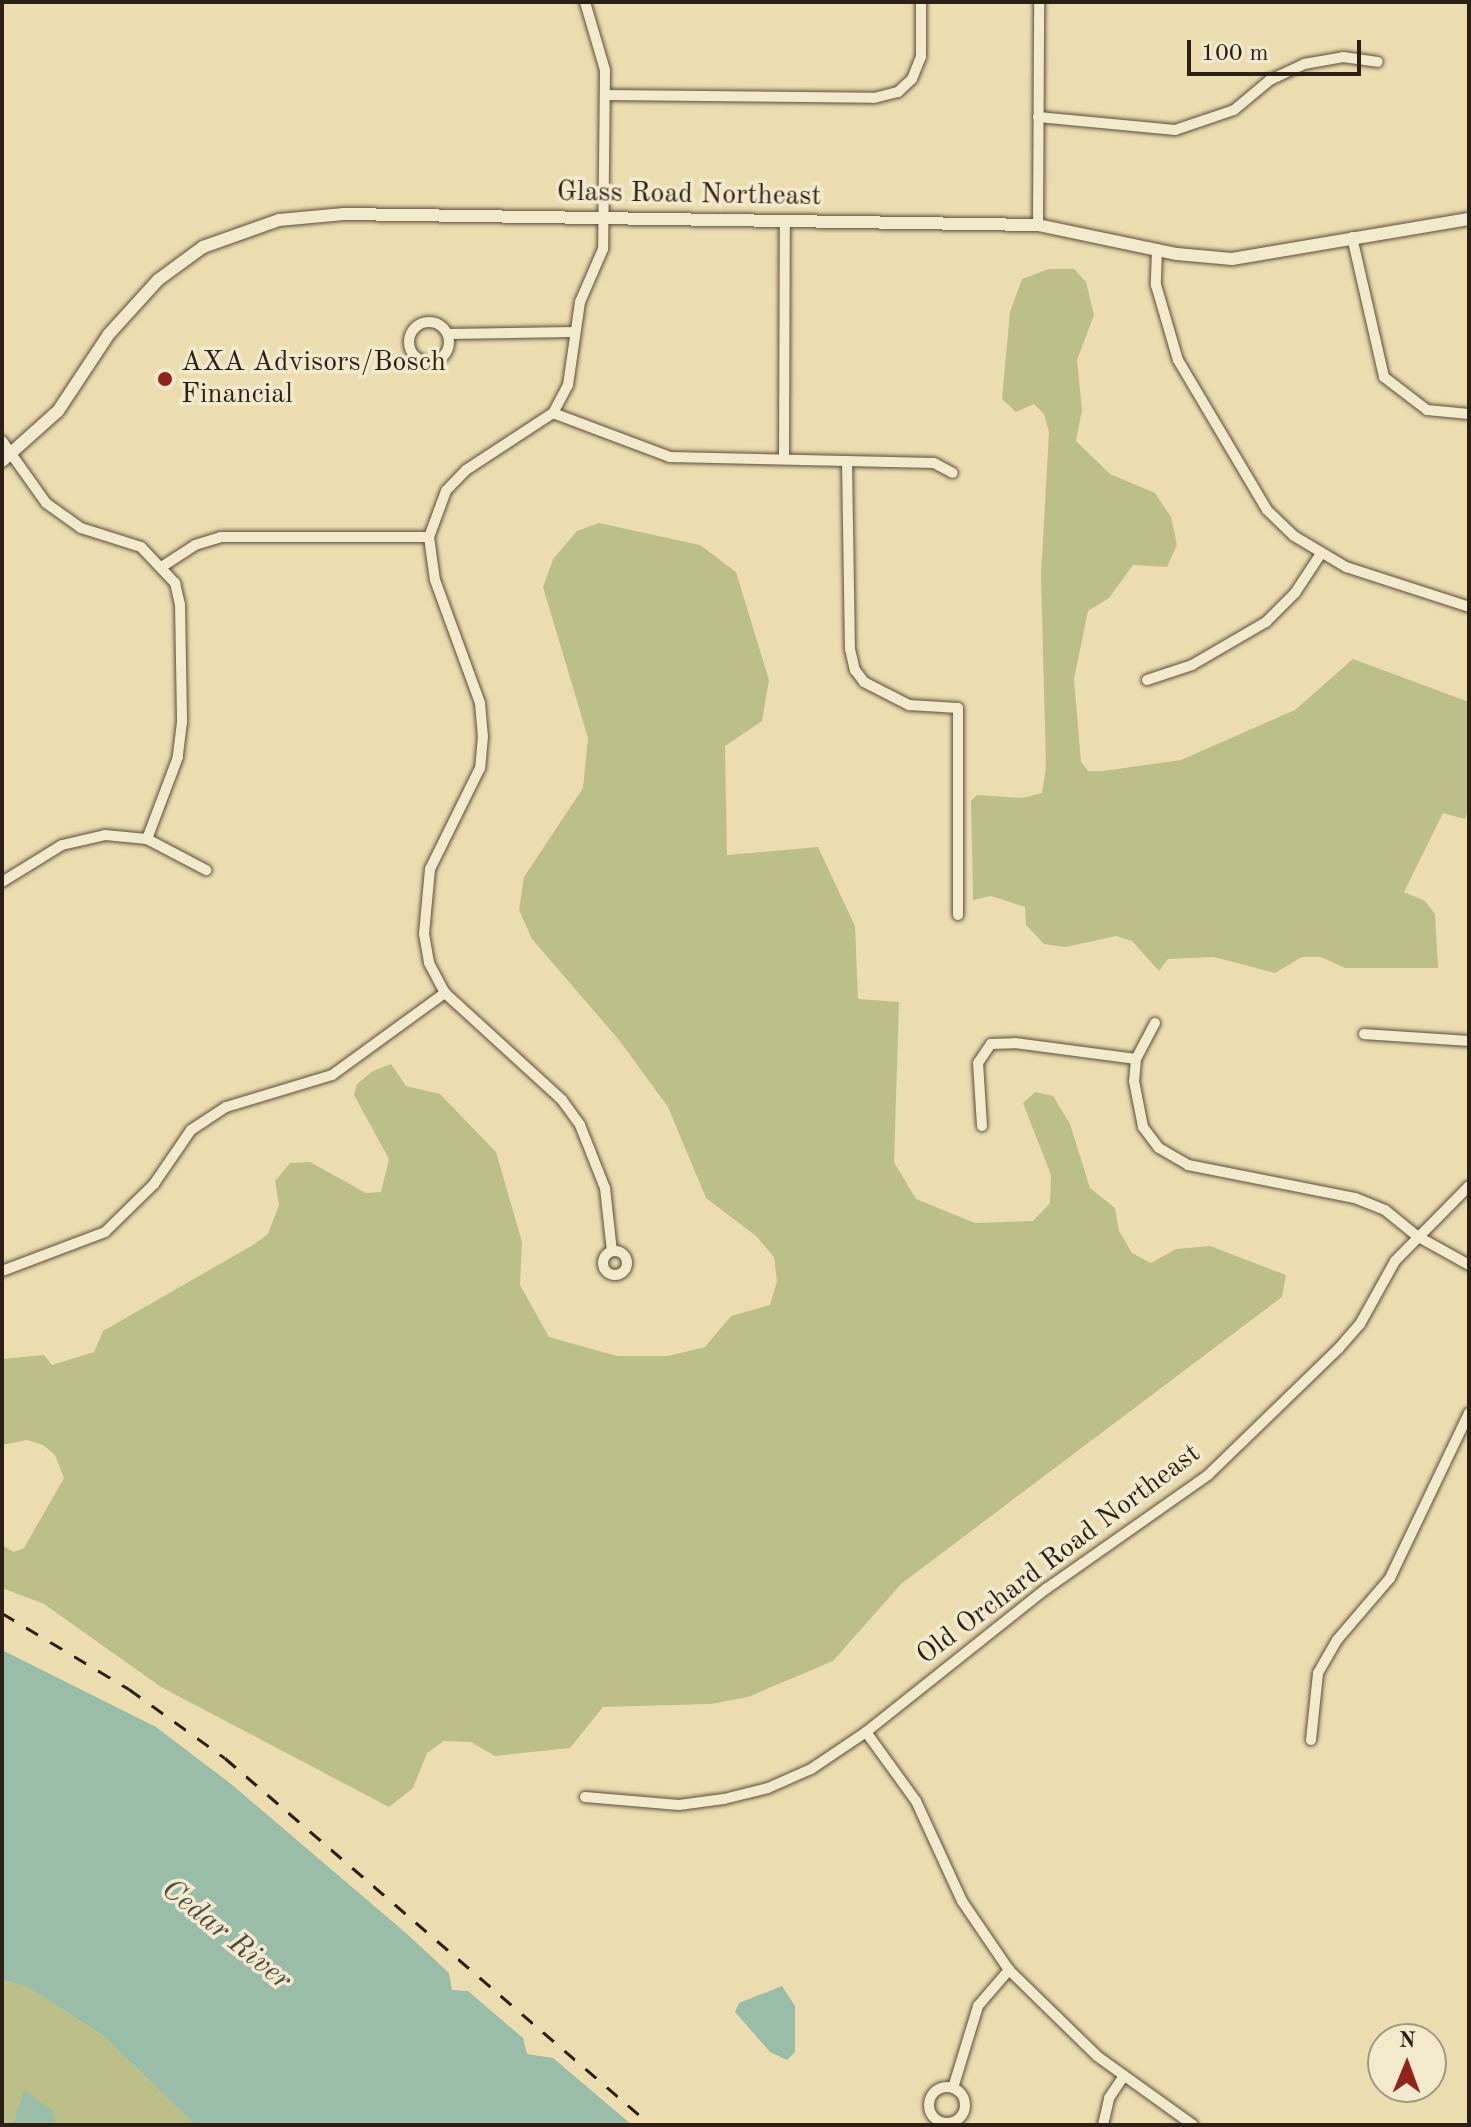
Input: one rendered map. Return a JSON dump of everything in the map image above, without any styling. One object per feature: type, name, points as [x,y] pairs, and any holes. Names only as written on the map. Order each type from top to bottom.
[{"type":"street","points":[[585,2],[597,36],[607,95],[603,249],[573,332],[568,385],[553,413],[466,470],[434,513],[429,537],[435,580],[480,703],[483,736],[480,768],[430,869],[424,900],[429,963],[445,993],[562,1100],[580,1125],[605,1188],[612,1251]]},
{"type":"street","points":[[607,95],[874,98],[898,92],[912,79],[921,57],[921,2]]},
{"type":"street","points":[[1038,225],[1039,2]]},
{"type":"street","points":[[1038,117],[1175,130],[1234,110],[1270,80],[1304,64],[1343,57],[1378,62]]},
{"type":"street","name":"Glass Road Northeast","points":[[7,458],[58,411],[109,334],[152,285],[203,247],[244,229],[313,214],[1038,225],[1157,249],[1232,259],[1469,219]]},
{"type":"street","points":[[784,459],[785,220]]},
{"type":"street","points":[[1352,237],[1384,377],[1427,410],[1469,414]]},
{"type":"street","points":[[1157,249],[1156,285],[1178,360],[1267,510],[1320,555],[1469,607]]},
{"type":"street","points":[[448,334],[448,347],[435,361],[416,358],[409,347],[410,334],[425,322],[439,324],[448,334],[573,332]]},
{"type":"street","points":[[553,413],[670,457],[934,463],[953,473]]},
{"type":"street","points":[[2,441],[7,458],[60,515],[81,528],[141,547],[163,566],[180,604],[182,722],[178,757],[147,839]]},
{"type":"street","points":[[847,461],[850,649],[855,670],[864,682],[909,705],[958,708],[958,915]]},
{"type":"street","points":[[163,566],[195,545],[221,537],[429,537]]},
{"type":"street","points":[[1147,680],[1192,665],[1266,622],[1295,593],[1320,555]]},
{"type":"street","points":[[2,882],[62,845],[105,835],[147,839],[206,870]]},
{"type":"street","points":[[2,1271],[105,1232],[154,1184],[191,1130],[226,1107],[332,1075],[445,993]]},
{"type":"street","points":[[1155,1023],[1136,1059],[1135,1105],[1143,1127],[1159,1148],[1188,1165],[1355,1198],[1385,1210],[1417,1236],[1469,1265]]},
{"type":"street","points":[[1364,1034],[1469,1041]]},
{"type":"street","points":[[982,1126],[978,1063],[991,1044],[1015,1043],[1136,1059]]},
{"type":"street","name":"Old Orchard Road Northeast","points":[[585,1797],[679,1805],[724,1799],[768,1788],[811,1769],[866,1732],[1046,1589],[1208,1475],[1339,1348],[1360,1324],[1395,1261],[1469,1186]]},
{"type":"street","points":[[1311,1740],[1318,1673],[1337,1640],[1390,1578],[1469,1413]]},
{"type":"street","points":[[866,1732],[916,1801],[962,1901],[1009,1970],[1124,2076],[1193,2125]]},
{"type":"street","points":[[953,2088],[978,2006],[1009,1970]]},
{"type":"street","points":[[1103,2125],[1109,2098],[1124,2076]]},
{"type":"shaded area","points":[[1049,269],[1074,269],[1086,282],[1094,315],[1077,360],[1082,410],[1076,441],[1110,474],[1155,493],[1171,517],[1177,545],[1167,567],[1133,565],[1109,598],[1088,611],[1074,679],[1081,762],[1088,771],[1103,771],[1181,760],[1295,710],[1353,659],[1469,702],[1469,808],[1465,819],[1443,813],[1404,892],[1425,901],[1435,914],[1438,968],[1345,968],[1321,957],[1302,957],[1275,973],[1214,957],[1168,959],[1159,971],[1132,941],[1116,936],[1066,947],[1044,944],[1026,925],[1025,907],[991,896],[973,900],[971,801],[977,795],[1023,798],[1042,793],[1046,767],[1041,575],[1049,432],[1044,414],[1034,404],[1016,412],[1002,399],[1010,312],[1022,279]]},
{"type":"shaded area","points":[[599,523],[700,545],[736,572],[769,680],[762,721],[725,746],[727,855],[818,847],[855,926],[858,999],[899,1002],[894,1162],[916,1199],[975,1223],[1033,1221],[1050,1203],[1051,1175],[1023,1103],[1035,1092],[1053,1096],[1070,1124],[1090,1188],[1115,1208],[1119,1231],[1132,1253],[1151,1263],[1176,1249],[1210,1246],[1286,1275],[1282,1297],[901,1584],[833,1661],[748,1697],[711,1704],[603,1707],[570,1748],[495,1756],[471,1742],[444,1741],[427,1753],[413,1788],[389,1807],[161,1687],[44,1604],[2,1588],[2,1545],[14,1552],[24,1548],[64,1478],[55,1455],[43,1445],[27,1440],[2,1445],[2,1359],[44,1355],[52,1365],[94,1352],[103,1331],[253,1245],[268,1234],[279,1205],[275,1181],[290,1163],[310,1162],[366,1193],[381,1192],[389,1159],[354,1095],[357,1084],[373,1071],[391,1064],[406,1086],[440,1094],[496,1152],[522,1242],[520,1285],[549,1337],[617,1356],[668,1356],[705,1347],[731,1316],[770,1305],[777,1281],[774,1257],[756,1236],[706,1198],[668,1107],[619,1040],[532,939],[519,910],[524,877],[583,788],[588,738],[543,587],[553,559],[577,531]]},
{"type":"shaded area","points":[[2,1980],[27,1987],[102,2035],[195,2125],[2,2125]]},
{"type":"water","name":"Cedar River","points":[[2,1650],[156,1727],[231,1784],[407,1934],[449,1973],[452,1990],[468,1991],[523,2038],[527,2054],[553,2058],[632,2125],[195,2125],[102,2035],[27,1987],[2,1980]]},
{"type":"water","points":[[782,1986],[795,2006],[795,2052],[787,2060],[770,2052],[735,2012],[739,2003]]},
{"type":"water","points":[[24,2090],[53,2111],[55,2125],[13,2125]]},
{"type":"railway","points":[[2,1613],[129,1689],[225,1758],[651,2125]]},
{"type":"place","name":"AXA Advisors/Bosch Financial","points":[[165,379]]}]
